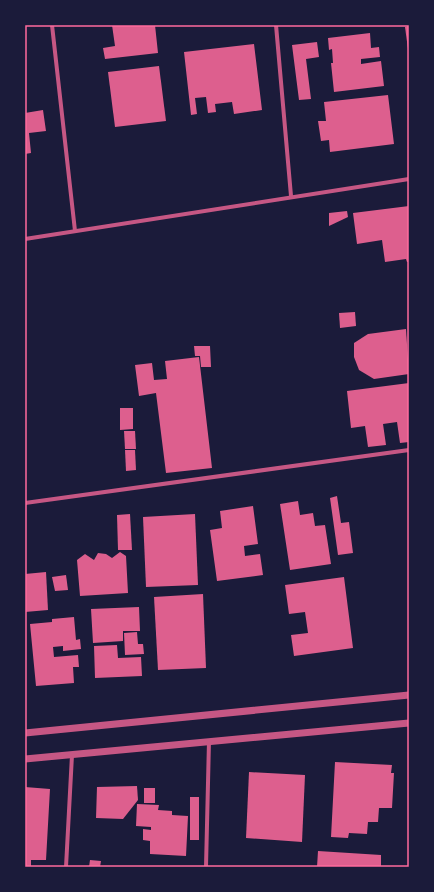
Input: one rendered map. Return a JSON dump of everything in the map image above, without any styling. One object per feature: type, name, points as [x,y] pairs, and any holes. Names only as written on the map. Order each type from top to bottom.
[{"type":"street","points":[[52,25],[75,231]]},
{"type":"street","points":[[276,25],[291,196]]},
{"type":"street","points":[[25,239],[291,196],[409,179]]},
{"type":"street","points":[[25,503],[409,450]]},
{"type":"street","points":[[25,733],[409,695]]},
{"type":"street","points":[[25,759],[409,722]]},
{"type":"street","points":[[206,867],[209,741]]},
{"type":"street","points":[[66,867],[72,754]]},
{"type":"building","points":[[112,25],[155,25],[158,53],[105,59],[103,48],[115,46]]},
{"type":"building","points":[[409,26],[409,49],[408,49],[405,27]]},
{"type":"building","points":[[370,33],[371,48],[379,47],[380,57],[361,59],[361,64],[381,61],[384,86],[334,92],[331,63],[333,63],[332,49],[329,50],[328,38]]},
{"type":"building","points":[[317,42],[319,57],[306,59],[311,99],[299,100],[292,45]]},
{"type":"building","points":[[254,44],[262,110],[234,114],[232,102],[215,104],[216,112],[208,113],[206,97],[195,98],[197,114],[191,115],[184,52]]},
{"type":"building","points":[[159,66],[166,121],[115,127],[108,72]]},
{"type":"building","points":[[388,95],[394,144],[330,152],[329,140],[321,141],[318,121],[326,121],[324,102]]},
{"type":"building","points":[[43,110],[46,131],[29,133],[31,153],[25,154],[25,113]]},
{"type":"building","points":[[409,206],[409,262],[407,262],[406,259],[385,262],[382,240],[357,244],[353,213]]},
{"type":"building","points":[[347,211],[348,217],[329,226],[329,213]]},
{"type":"building","points":[[355,312],[356,326],[340,328],[339,313]]},
{"type":"building","points":[[406,329],[409,374],[374,379],[359,370],[354,357],[354,343],[368,334]]},
{"type":"building","points":[[194,346],[210,346],[211,367],[201,367],[200,356],[195,356]]},
{"type":"building","points":[[199,357],[212,468],[166,473],[156,393],[139,396],[135,365],[152,363],[154,380],[167,379],[165,361]]},
{"type":"building","points":[[409,383],[409,442],[400,443],[397,422],[383,424],[386,445],[368,447],[365,426],[351,428],[347,391]]},
{"type":"building","points":[[120,408],[133,408],[133,429],[120,430]]},
{"type":"building","points":[[124,431],[135,431],[136,449],[125,449]]},
{"type":"building","points":[[125,450],[135,450],[136,470],[126,471]]},
{"type":"building","points":[[337,496],[341,523],[349,522],[353,553],[338,555],[330,498]]},
{"type":"building","points":[[298,501],[300,515],[313,513],[315,526],[325,525],[331,564],[290,570],[280,504]]},
{"type":"building","points":[[253,506],[258,544],[244,546],[245,556],[260,554],[263,575],[217,581],[210,530],[222,528],[220,511]]},
{"type":"building","points":[[130,514],[132,550],[118,550],[117,515]]},
{"type":"building","points":[[195,514],[198,585],[146,587],[143,517]]},
{"type":"building","points":[[120,552],[126,556],[128,593],[80,596],[77,560],[85,554],[94,560],[98,553],[106,554],[112,558]]},
{"type":"building","points":[[46,572],[48,610],[25,612],[25,574]]},
{"type":"building","points":[[66,575],[68,590],[55,591],[52,577]]},
{"type":"building","points":[[344,577],[353,648],[294,656],[291,635],[308,633],[305,612],[289,614],[285,585]]},
{"type":"building","points":[[203,594],[206,668],[158,670],[154,597]]},
{"type":"building","points":[[139,607],[140,631],[123,631],[123,641],[93,643],[91,609]]},
{"type":"building","points":[[74,617],[76,640],[80,639],[81,649],[63,651],[63,646],[53,647],[54,657],[78,655],[79,667],[73,667],[74,683],[36,686],[30,624],[52,622],[52,619]]},
{"type":"building","points":[[137,632],[138,644],[143,644],[144,654],[125,655],[124,633]]},
{"type":"building","points":[[117,645],[118,658],[141,657],[142,676],[95,678],[94,646]]},
{"type":"building","points":[[335,762],[392,765],[391,773],[394,773],[392,808],[379,808],[378,822],[368,822],[367,834],[349,833],[348,838],[331,837]]},
{"type":"building","points":[[249,772],[305,775],[302,842],[246,838]]},
{"type":"building","points":[[137,786],[138,800],[123,819],[96,818],[97,787]]},
{"type":"building","points":[[25,787],[50,789],[46,860],[31,860],[31,867],[25,867]]},
{"type":"building","points":[[144,788],[155,788],[155,803],[144,803]]},
{"type":"building","points":[[190,797],[199,797],[199,840],[190,840]]},
{"type":"building","points":[[137,804],[159,805],[158,810],[172,811],[172,815],[188,816],[186,856],[150,854],[150,841],[143,840],[143,829],[151,830],[151,827],[136,826]]},
{"type":"building","points":[[318,851],[381,855],[381,867],[317,867]]},
{"type":"building","points":[[90,860],[101,861],[100,867],[89,867]]}]
